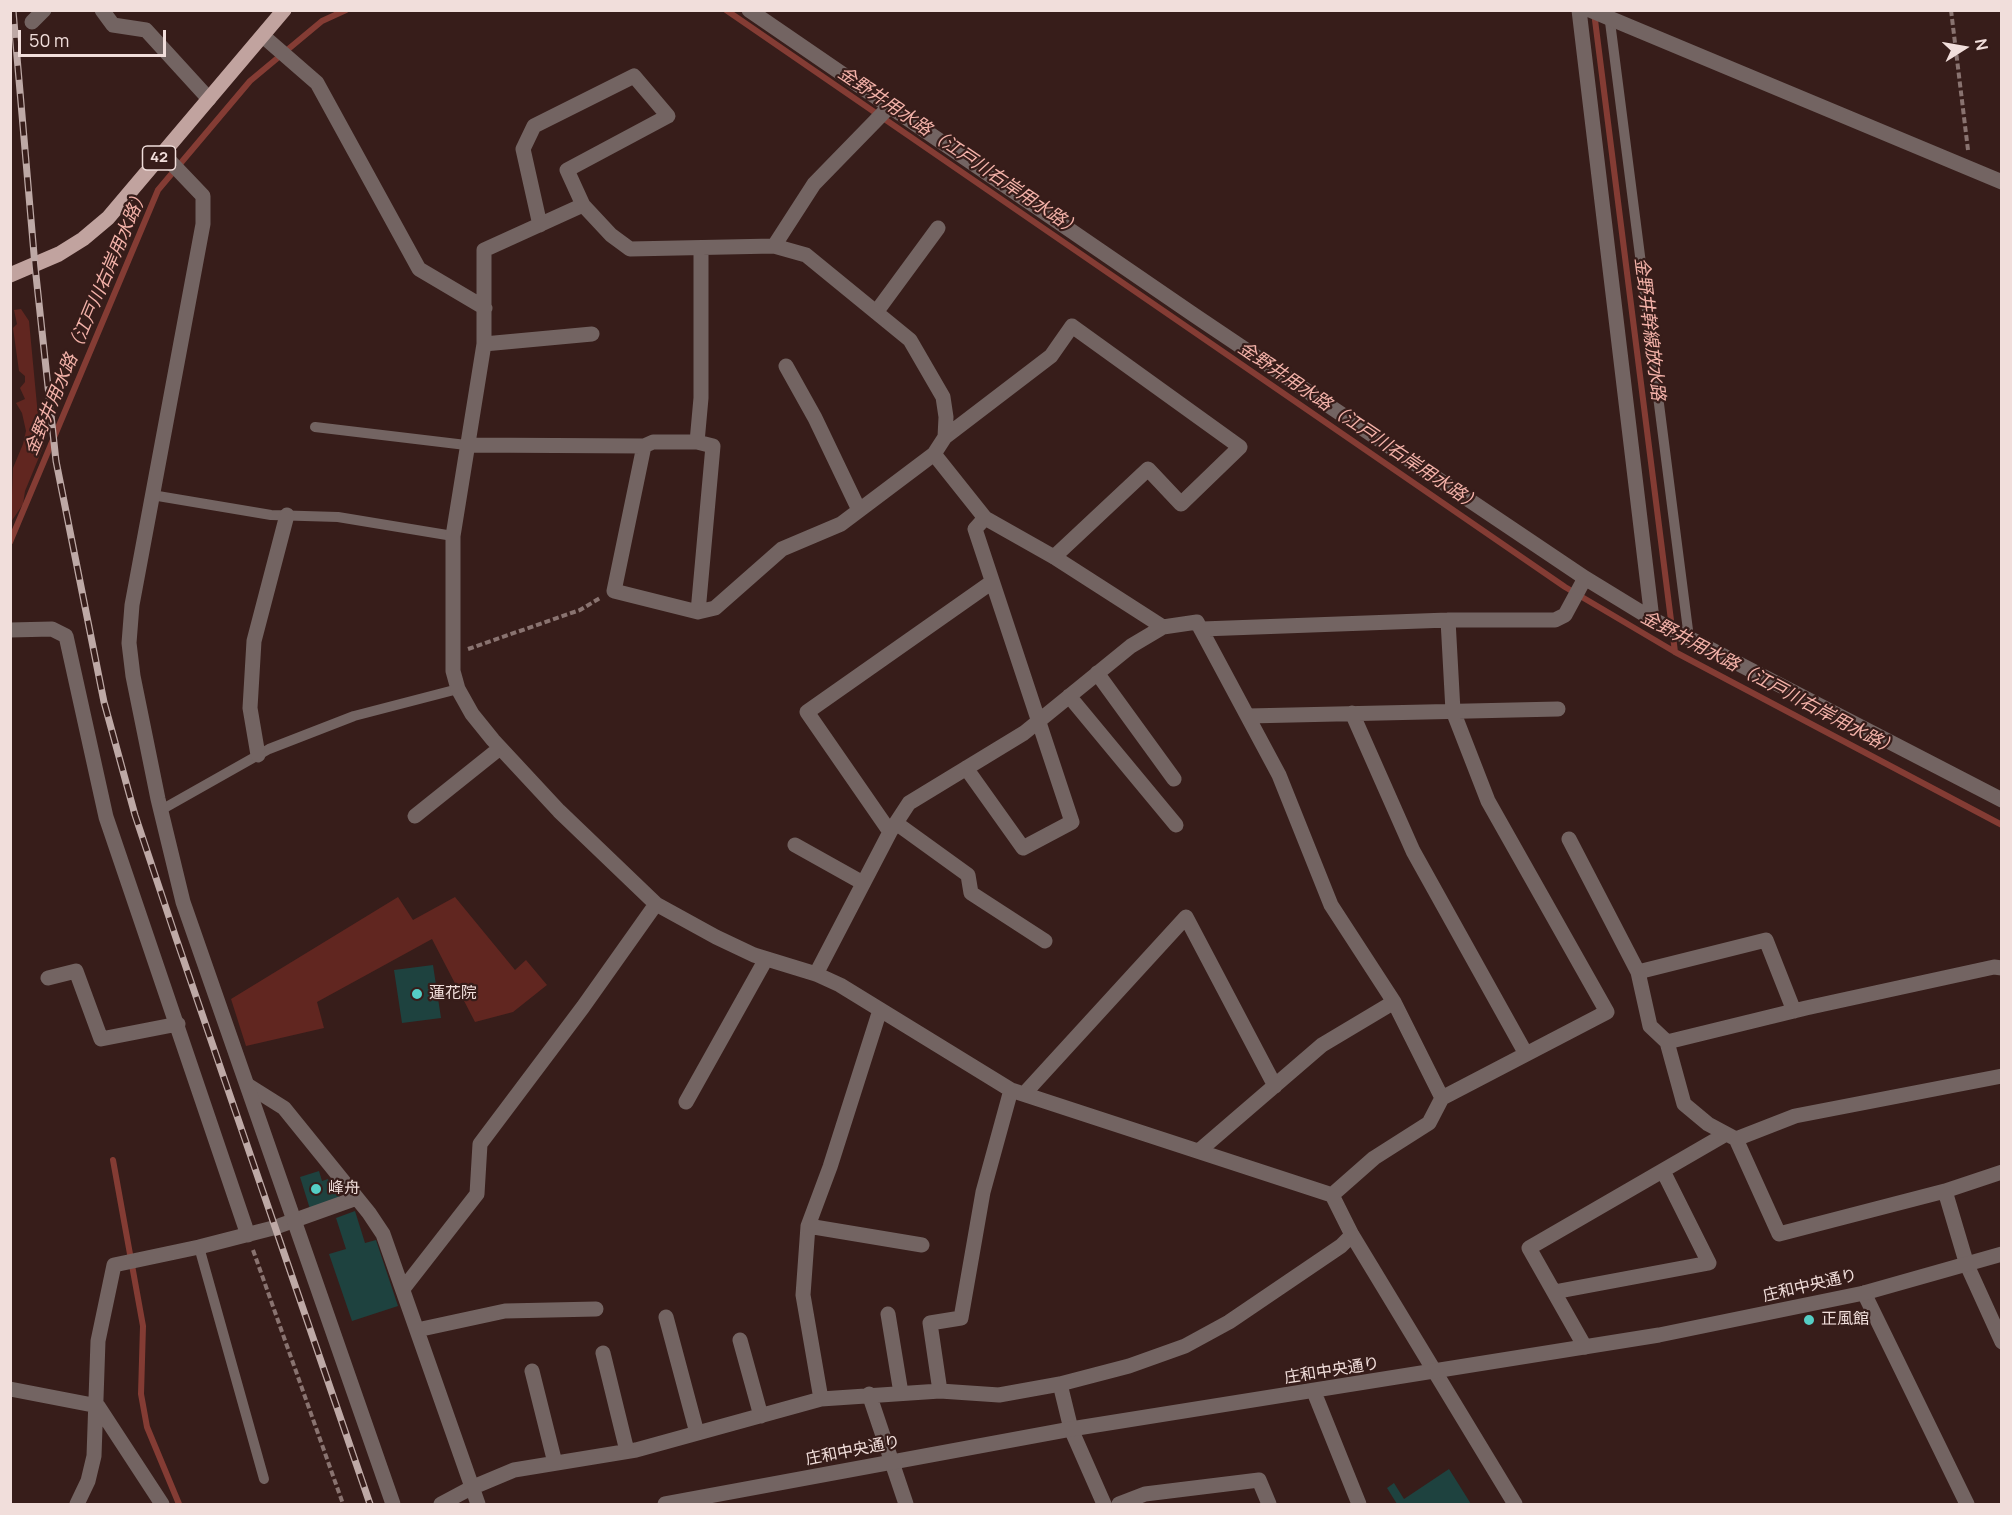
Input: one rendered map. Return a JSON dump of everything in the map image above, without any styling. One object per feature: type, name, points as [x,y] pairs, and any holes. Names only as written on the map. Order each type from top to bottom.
[{"type":"main road","name":"42","points":[[10,275],[35,266],[83,239],[130,194],[284,10]]},
{"type":"street","points":[[32,21],[44,10]]},
{"type":"street","points":[[102,10],[113,25],[146,30],[209,99]]},
{"type":"street","points":[[749,10],[1194,315],[1585,578],[1652,619],[2001,800]]},
{"type":"street","points":[[1579,10],[1652,619]]},
{"type":"street","points":[[1590,10],[1610,15],[2001,182]]},
{"type":"street","points":[[263,36],[317,83],[419,269],[485,308]]},
{"type":"street","points":[[540,225],[523,148],[534,126],[634,76],[668,116],[567,170],[582,206],[611,236],[630,249],[774,246],[806,255],[910,340],[943,397],[945,437]]},
{"type":"street","points":[[774,246],[814,184],[890,105]]},
{"type":"street","points":[[162,153],[197,188],[204,202],[203,224],[132,605],[129,643],[132,676],[160,810],[183,902],[393,1504]]},
{"type":"street","points":[[582,206],[484,250],[484,344],[453,536],[453,671],[458,689],[472,714],[500,748],[559,811],[656,904],[716,938],[766,959],[816,974],[1018,1092],[1332,1195],[1353,1235],[1515,1504]]},
{"type":"street","points":[[877,311],[938,228]]},
{"type":"street","points":[[697,442],[701,398],[701,248]]},
{"type":"street","points":[[644,446],[614,591],[698,612],[715,608],[782,549],[841,524],[934,454],[945,437],[1051,356],[1072,326],[1240,447],[1181,504],[1148,469],[1054,557]]},
{"type":"street","points":[[484,344],[592,334]]},
{"type":"street","points":[[786,366],[815,418],[859,510]]},
{"type":"street","points":[[466,445],[644,446],[653,442],[697,442],[713,446],[698,612]]},
{"type":"street","points":[[934,454],[985,518],[1054,557],[1163,627]]},
{"type":"street","points":[[258,755],[250,708],[254,641],[287,515]]},
{"type":"street","points":[[966,768],[1023,848],[1072,822],[975,529],[985,518]]},
{"type":"street","points":[[1202,628],[1448,620],[1555,620],[1565,615],[1585,578]]},
{"type":"street","points":[[992,582],[807,712],[893,827],[968,875],[971,893],[1045,941]]},
{"type":"street","points":[[1332,1195],[1374,1158],[1429,1124],[1442,1098],[1607,1012],[1488,801],[1453,711],[1448,620]]},
{"type":"street","points":[[816,974],[893,827],[909,803],[1037,722],[1131,646],[1163,627],[1197,622],[1279,775],[1331,905],[1394,1002],[1442,1098]]},
{"type":"street","points":[[10,630],[52,629],[66,636],[106,817],[248,1235]]},
{"type":"street","points":[[1097,673],[1174,779]]},
{"type":"street","points":[[1069,696],[1176,825]]},
{"type":"street","points":[[1248,716],[1558,709]]},
{"type":"street","points":[[1352,713],[1413,851],[1526,1054]]},
{"type":"street","points":[[416,816],[500,748]]},
{"type":"street","points":[[1569,839],[1638,972],[1650,1026],[1667,1042],[1684,1104],[1708,1124],[1731,1137],[1779,1234],[1945,1191],[2001,1172]]},
{"type":"street","points":[[795,845],[862,884]]},
{"type":"street","points":[[403,1289],[477,1194],[480,1144],[583,1007],[656,904]]},
{"type":"street","points":[[940,1391],[930,1323],[961,1318],[983,1192],[1018,1092],[1186,917],[1275,1086]]},
{"type":"street","points":[[1638,972],[1766,940],[1794,1011]]},
{"type":"street","points":[[686,1102],[766,959]]},
{"type":"street","points":[[1667,1042],[1794,1011],[1994,967],[2001,968]]},
{"type":"street","points":[[48,978],[76,971],[101,1039],[178,1024]]},
{"type":"street","points":[[1200,1150],[1322,1045],[1394,1002]]},
{"type":"street","points":[[821,1399],[803,1295],[808,1226],[830,1167],[880,1010]]},
{"type":"street","points":[[1586,1347],[1529,1248],[1663,1171],[1731,1137],[1795,1116],[2001,1076]]},
{"type":"street","points":[[249,1086],[284,1108],[383,1234],[478,1504]]},
{"type":"street","points":[[1554,1292],[1709,1263],[1663,1171]]},
{"type":"street","points":[[1945,1191],[1967,1264],[2000,1336]]},
{"type":"street","points":[[77,1504],[88,1481],[94,1456],[98,1406],[98,1341],[114,1265],[248,1235],[296,1221],[357,1198]]},
{"type":"street","points":[[808,1226],[922,1245]]},
{"type":"street","points":[[441,1504],[471,1488],[514,1470],[627,1451],[821,1399],[940,1391],[999,1395],[1060,1384],[1129,1366],[1185,1346],[1229,1322],[1341,1246],[1353,1235]]},
{"type":"street","name":"庄和中央通り","points":[[665,1504],[1071,1428],[1436,1373],[1778,1312],[1864,1293],[2001,1254]]},
{"type":"street","points":[[1864,1293],[1967,1504]]},
{"type":"street","points":[[417,1330],[505,1311],[596,1309]]},
{"type":"street","points":[[888,1314],[901,1393]]},
{"type":"street","points":[[666,1317],[697,1433]]},
{"type":"street","points":[[740,1340],[761,1416]]},
{"type":"street","points":[[603,1353],[627,1451]]},
{"type":"street","points":[[532,1371],[555,1463]]},
{"type":"street","points":[[1060,1384],[1071,1428],[1104,1504]]},
{"type":"street","points":[[10,1389],[98,1406],[162,1504]]},
{"type":"street","points":[[1314,1392],[1359,1504]]},
{"type":"street","points":[[869,1394],[906,1504]]},
{"type":"street","points":[[1119,1504],[1145,1494],[1259,1480],[1269,1504]]},
{"type":"lane","points":[[1610,15],[1689,638]]},
{"type":"lane","points":[[315,427],[466,445]]},
{"type":"lane","points":[[152,495],[287,515],[338,517],[453,536]]},
{"type":"lane","points":[[160,810],[258,755],[354,716],[458,689]]},
{"type":"lane","points":[[199,1247],[264,1479]]},
{"type":"path","points":[[1951,10],[1971,170]]},
{"type":"path","points":[[453,654],[580,610],[614,591]]},
{"type":"path","points":[[248,1235],[343,1504]]},
{"type":"shaded area","points":[[21,309],[29,321],[38,416],[44,445],[25,491],[23,504],[11,522],[13,468],[26,431],[22,413],[16,403],[25,399],[20,388],[25,382],[25,376],[19,371],[13,328],[17,324],[14,310]]},
{"type":"shaded area","points":[[398,897],[413,920],[455,897],[515,970],[526,960],[547,985],[513,1012],[475,1022],[432,939],[317,1002],[324,1028],[246,1046],[231,999]]},
{"type":"building","name":"蓮花院","points":[[433,965],[441,1018],[402,1023],[394,970]]},
{"type":"building","points":[[319,1171],[322,1181],[328,1179],[330,1187],[335,1186],[340,1199],[310,1209],[300,1177]]},
{"type":"building","points":[[355,1211],[365,1243],[376,1240],[398,1306],[352,1321],[329,1254],[346,1249],[336,1218]]},
{"type":"building","points":[[1449,1469],[1471,1504],[1397,1504],[1387,1488],[1394,1483],[1404,1499]]},
{"type":"waterway","name":"金野井用水路（江戸川右岸用水路）","points":[[10,542],[158,190],[250,81],[322,21],[346,10]]},
{"type":"waterway","name":"金野井用水路（江戸川右岸用水路）","points":[[726,10],[1565,587],[1675,652],[2002,825]]},
{"type":"waterway","name":"金野井幹線放水路","points":[[1594,12],[1675,652]]},
{"type":"waterway","points":[[113,1160],[143,1326],[141,1394],[147,1427],[179,1504]]},
{"type":"railway","points":[[13,10],[35,266],[56,461],[104,702],[135,815],[370,1504]]},
{"type":"place","name":"蓮花院","points":[[417,994]]},
{"type":"place","name":"峰舟","points":[[316,1189]]},
{"type":"place","name":"正風館","points":[[1809,1320]]}]
